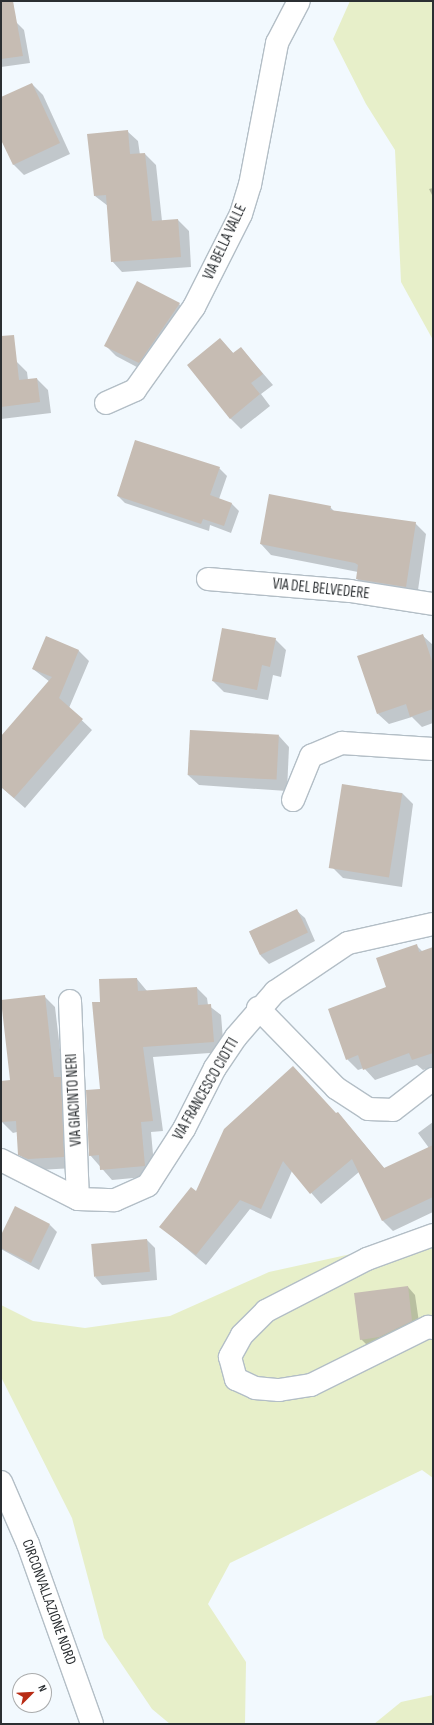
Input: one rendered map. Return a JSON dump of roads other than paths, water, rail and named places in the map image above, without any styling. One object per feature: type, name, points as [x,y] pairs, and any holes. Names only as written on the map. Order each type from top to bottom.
[{"type":"street","name":"VIA BELLA VALLE","points":[[106,402],[135,390],[140,384],[194,307],[241,214],[250,185],[278,43],[299,1]]},
{"type":"street","name":"VIA DEL BELVEDERE","points":[[208,579],[350,591],[433,604]]},
{"type":"street","points":[[293,800],[311,756],[342,743],[433,749]]},
{"type":"street","name":"VIA FRANCESCO CIOTTI","points":[[1,1160],[78,1199],[115,1200],[148,1185],[184,1129],[215,1068],[258,1008],[290,980],[348,942],[433,924]]},
{"type":"street","name":"VIA GIACINTO NERI","points":[[70,1001],[78,1199]]},
{"type":"street","points":[[258,1008],[336,1088],[368,1109],[393,1110],[433,1079]]},
{"type":"street","points":[[433,1235],[367,1259],[266,1311],[242,1336],[230,1357],[236,1379],[255,1388],[279,1390],[311,1385],[428,1328],[433,1328]]},
{"type":"street","name":"CIRCONVALLAZIONE NORD","points":[[1,1482],[28,1544],[92,1724]]}]
